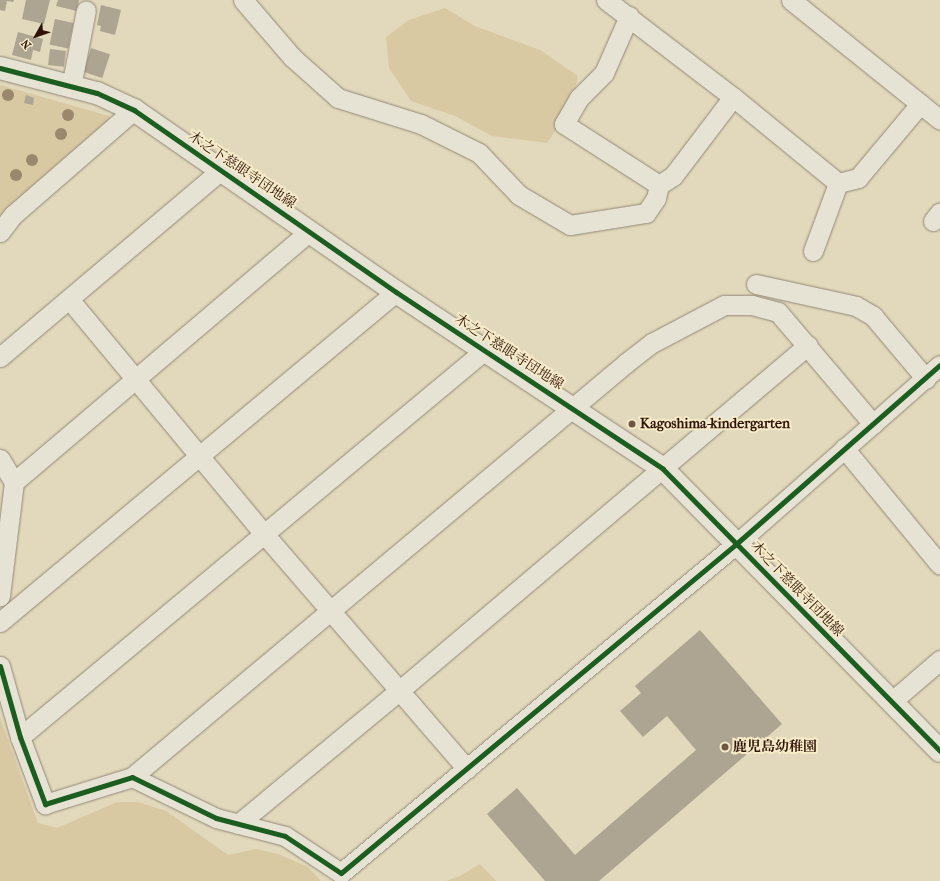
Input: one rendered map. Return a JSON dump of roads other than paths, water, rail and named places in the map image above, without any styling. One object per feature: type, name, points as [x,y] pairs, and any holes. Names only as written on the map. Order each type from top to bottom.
[{"type":"street","points":[[243,0],[292,57],[338,98],[421,124],[479,154],[518,195],[570,224],[646,213],[656,198],[659,185],[673,176],[733,97]]},
{"type":"street","points":[[606,0],[629,16],[733,97],[838,183]]},
{"type":"street","points":[[791,0],[940,120]]},
{"type":"street","points":[[71,87],[86,10]]},
{"type":"street","points":[[629,16],[604,73],[579,98],[564,124],[659,185]]},
{"type":"street","name":"木之下慈眼寺団地線","points":[[0,68],[97,93],[134,110],[396,292],[662,469],[940,751]]},
{"type":"street","points":[[838,183],[858,178],[920,104]]},
{"type":"street","points":[[0,232],[13,215],[134,110]]},
{"type":"street","points":[[0,357],[220,171]]},
{"type":"street","points":[[813,251],[838,183]]},
{"type":"street","points":[[14,482],[310,231]]},
{"type":"street","points":[[132,777],[216,818],[285,836],[341,873],[736,544],[844,448],[935,374],[873,316],[856,306],[756,284]]},
{"type":"street","points":[[0,622],[202,457],[396,292]]},
{"type":"street","points":[[69,299],[266,535],[467,769]]},
{"type":"street","points":[[0,666],[20,737],[45,804],[132,777],[332,611],[572,408],[652,343],[724,306],[752,305],[778,312],[808,345],[873,424]]},
{"type":"street","points":[[238,824],[400,690],[808,345]]},
{"type":"street","points":[[20,737],[266,535],[485,350]]},
{"type":"street","points":[[844,448],[940,565]]},
{"type":"street","points":[[0,459],[14,482],[0,596]]},
{"type":"street","points":[[891,702],[940,660]]},
{"type":"place","name":"Kagoshima-kindergarten","points":[[632,424]]},
{"type":"place","name":"鹿児島幼稚園","points":[[725,747]]}]
